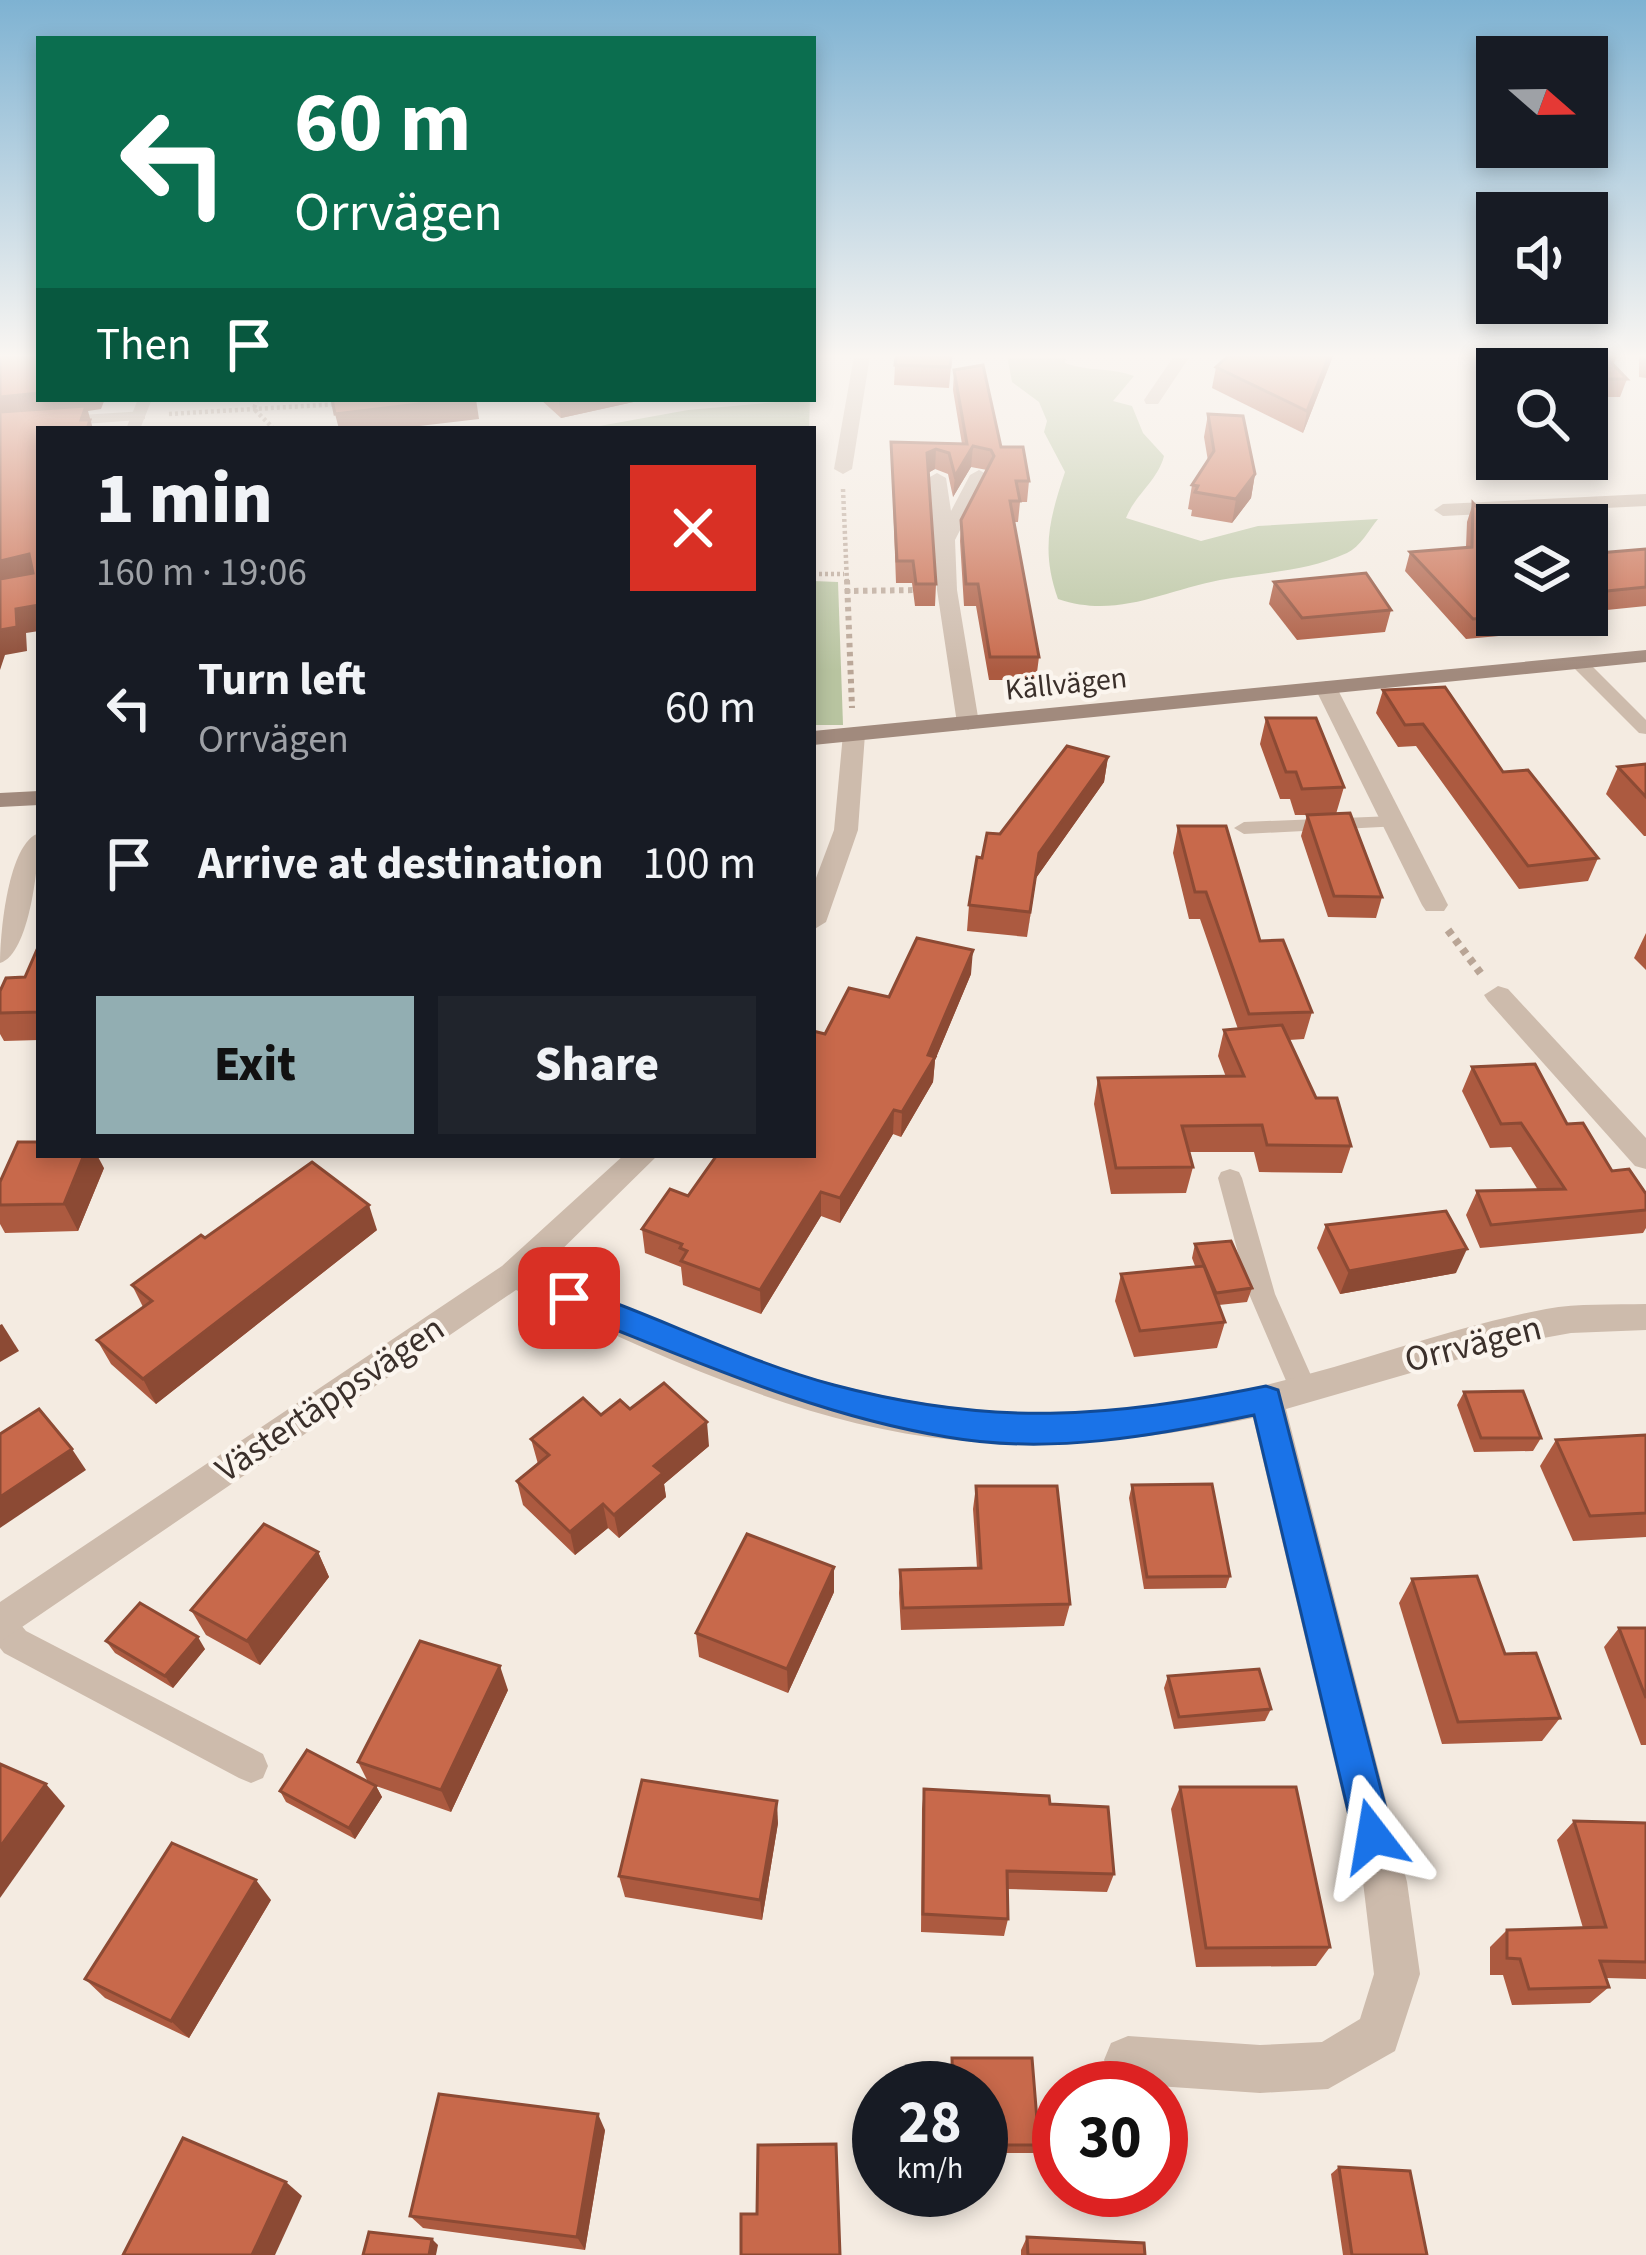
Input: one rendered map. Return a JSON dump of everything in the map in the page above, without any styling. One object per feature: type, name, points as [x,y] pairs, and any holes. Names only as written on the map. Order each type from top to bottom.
[{"type":"street","points":[[843,469],[844,461]]},
{"type":"street","points":[[945,540],[979,475]]},
{"type":"street","points":[[937,478],[947,590],[968,723]]},
{"type":"street","points":[[1443,510],[1646,500]]},
{"type":"street","name":"Källvägen","points":[[816,738],[1646,656]]},
{"type":"street","points":[[1326,688],[1435,904]]},
{"type":"street","points":[[816,914],[846,830],[854,734]]},
{"type":"street","points":[[0,800],[36,798]]},
{"type":"street","points":[[0,954],[36,849]]},
{"type":"street","points":[[1498,995],[1646,1158]]},
{"type":"street","name":"Västertäppsvägen","points":[[0,1624],[514,1275],[641,1158]]},
{"type":"street","name":"Orrvägen","points":[[514,1275],[734,1365],[848,1403],[930,1421],[1084,1429],[1144,1424],[1285,1394],[1549,1323],[1646,1317]]},
{"type":"street","points":[[1128,2060],[1260,2069],[1328,2065],[1378,2035],[1397,1973],[1385,1882],[1285,1394]]},
{"type":"lane","points":[[1579,663],[1645,728]]},
{"type":"lane","points":[[1244,828],[1393,822]]},
{"type":"lane","points":[[1230,1178],[1285,1394]]},
{"type":"lane","name":"Västertäppsvägen","points":[[0,1624],[15,1642],[251,1766]]},
{"type":"path","points":[[843,469],[854,734]]},
{"type":"path","points":[[816,574],[844,574]]},
{"type":"path","points":[[845,591],[947,590]]},
{"type":"path","points":[[1435,904],[1460,948],[1498,995]]},
{"type":"green space","points":[[1059,461],[1162,461],[1126,518],[1201,541],[1258,526],[1378,519],[1352,550],[1316,564],[1220,580],[1120,605],[1080,604],[1058,599],[1050,566],[1049,535],[1065,472]]},
{"type":"green space","points":[[816,581],[838,582],[843,725],[816,725]]},
{"type":"building","points":[[0,461],[36,461],[36,606],[16,609],[17,627],[0,630],[0,579],[33,573],[29,554],[0,561]]},
{"type":"building","points":[[892,461],[928,461],[936,584],[916,584],[913,561],[897,561]]},
{"type":"building","points":[[951,461],[964,461],[955,476]]},
{"type":"building","points":[[991,461],[1026,461],[1029,481],[1016,481],[1020,501],[1010,501],[1039,657],[990,657],[978,584],[966,584],[961,520]]},
{"type":"building","points":[[1207,461],[1252,461],[1255,474],[1236,499],[1195,492],[1198,486],[1192,485]]},
{"type":"building","points":[[1473,503],[1473,619],[1410,552],[1472,547]]},
{"type":"building","points":[[1646,549],[1646,587],[1608,591],[1608,552]]},
{"type":"building","points":[[1366,573],[1391,610],[1302,618],[1274,582]]},
{"type":"building","points":[[1445,687],[1503,772],[1528,770],[1598,858],[1528,866],[1423,724],[1405,725],[1383,690]]},
{"type":"building","points":[[1266,718],[1316,718],[1344,787],[1302,789],[1296,772],[1286,772]]},
{"type":"building","points":[[1067,746],[1108,757],[1039,853],[1030,912],[969,905],[977,857],[982,858],[987,833],[1000,834]]},
{"type":"building","points":[[1646,764],[1646,797],[1618,767]]},
{"type":"building","points":[[1350,813],[1382,897],[1334,896],[1307,815]]},
{"type":"building","points":[[1178,826],[1226,826],[1260,941],[1283,940],[1312,1012],[1249,1014],[1206,892],[1195,892]]},
{"type":"building","points":[[917,938],[973,950],[928,1055],[935,1057],[902,1112],[894,1110],[840,1198],[821,1192],[760,1290],[681,1261],[687,1251],[680,1248],[682,1244],[642,1229],[670,1189],[688,1196],[715,1158],[816,1158],[816,1032],[825,1034],[849,988],[889,997]]},
{"type":"building","points":[[36,952],[36,1012],[0,1013],[0,991],[6,978],[25,977]]},
{"type":"building","points":[[1282,1025],[1316,1098],[1337,1098],[1351,1146],[1267,1145],[1262,1125],[1182,1126],[1193,1167],[1116,1168],[1098,1078],[1244,1076],[1224,1030]]},
{"type":"building","points":[[1535,1064],[1567,1124],[1583,1123],[1612,1171],[1629,1169],[1646,1194],[1646,1210],[1491,1225],[1477,1191],[1565,1189],[1521,1123],[1501,1124],[1472,1067]]},
{"type":"building","points":[[18,1142],[36,1142],[36,1158],[83,1158],[64,1204],[0,1205],[0,1182]]},
{"type":"building","points":[[312,1162],[369,1205],[143,1379],[97,1340],[152,1301],[132,1285]]},
{"type":"building","points":[[1446,1211],[1467,1249],[1349,1271],[1326,1225]]},
{"type":"building","points":[[1231,1241],[1252,1288],[1216,1293],[1195,1244]]},
{"type":"building","points":[[1204,1266],[1225,1322],[1140,1331],[1121,1274]]},
{"type":"building","points":[[664,1383],[707,1422],[654,1466],[663,1473],[614,1515],[603,1504],[570,1532],[517,1481],[549,1455],[531,1439],[583,1398],[601,1415],[620,1400],[630,1409]]},
{"type":"building","points":[[1523,1391],[1541,1438],[1481,1438],[1464,1392]]},
{"type":"building","points":[[39,1409],[72,1449],[0,1497],[0,1434]]},
{"type":"building","points":[[1646,1435],[1646,1513],[1590,1516],[1556,1440]]},
{"type":"building","points":[[1212,1484],[1230,1576],[1147,1577],[1132,1485]]},
{"type":"building","points":[[976,1486],[1057,1486],[1070,1604],[903,1608],[900,1570],[981,1568]]},
{"type":"building","points":[[264,1524],[318,1552],[247,1641],[191,1610]]},
{"type":"building","points":[[747,1534],[834,1567],[787,1669],[696,1633]]},
{"type":"building","points":[[1477,1576],[1505,1654],[1536,1653],[1560,1718],[1458,1722],[1412,1579]]},
{"type":"building","points":[[140,1603],[198,1637],[165,1676],[106,1641]]},
{"type":"building","points":[[1619,1628],[1646,1628],[1646,1698]]},
{"type":"building","points":[[420,1641],[500,1666],[441,1790],[358,1762]]},
{"type":"building","points":[[1259,1669],[1271,1709],[1179,1717],[1168,1676]]},
{"type":"building","points":[[307,1750],[376,1786],[349,1828],[280,1791]]},
{"type":"building","points":[[0,1764],[46,1784],[0,1847]]},
{"type":"building","points":[[642,1780],[777,1801],[760,1900],[619,1876]]},
{"type":"building","points":[[1180,1787],[1296,1787],[1330,1947],[1206,1948]]},
{"type":"building","points":[[924,1789],[1049,1796],[1050,1804],[1108,1807],[1114,1874],[1007,1871],[1008,1919],[923,1914]]},
{"type":"building","points":[[1574,1821],[1646,1823],[1646,1962],[1600,1961],[1609,1987],[1529,1989],[1520,1959],[1507,1958],[1507,1930],[1606,1927]]},
{"type":"building","points":[[172,1843],[256,1880],[171,2021],[85,1979]]},
{"type":"building","points":[[1032,2058],[1032,2145],[1008,2145],[1008,2061],[952,2061]]},
{"type":"building","points":[[439,2094],[598,2114],[577,2237],[410,2216]]},
{"type":"building","points":[[183,2138],[286,2182],[252,2255],[123,2255]]},
{"type":"building","points":[[836,2144],[840,2255],[741,2255],[741,2214],[757,2214],[758,2145]]},
{"type":"building","points":[[1339,2167],[1410,2171],[1427,2255],[1352,2255]]},
{"type":"building","points":[[369,2232],[432,2239],[429,2255],[363,2255]]},
{"type":"building","points":[[1027,2237],[1144,2243],[1145,2255],[1028,2255]]},
{"type":"route","points":[[569,1298],[734,1365],[829,1397],[888,1414],[950,1424],[1084,1429],[1144,1424],[1266,1400],[1373,1836]]}]
